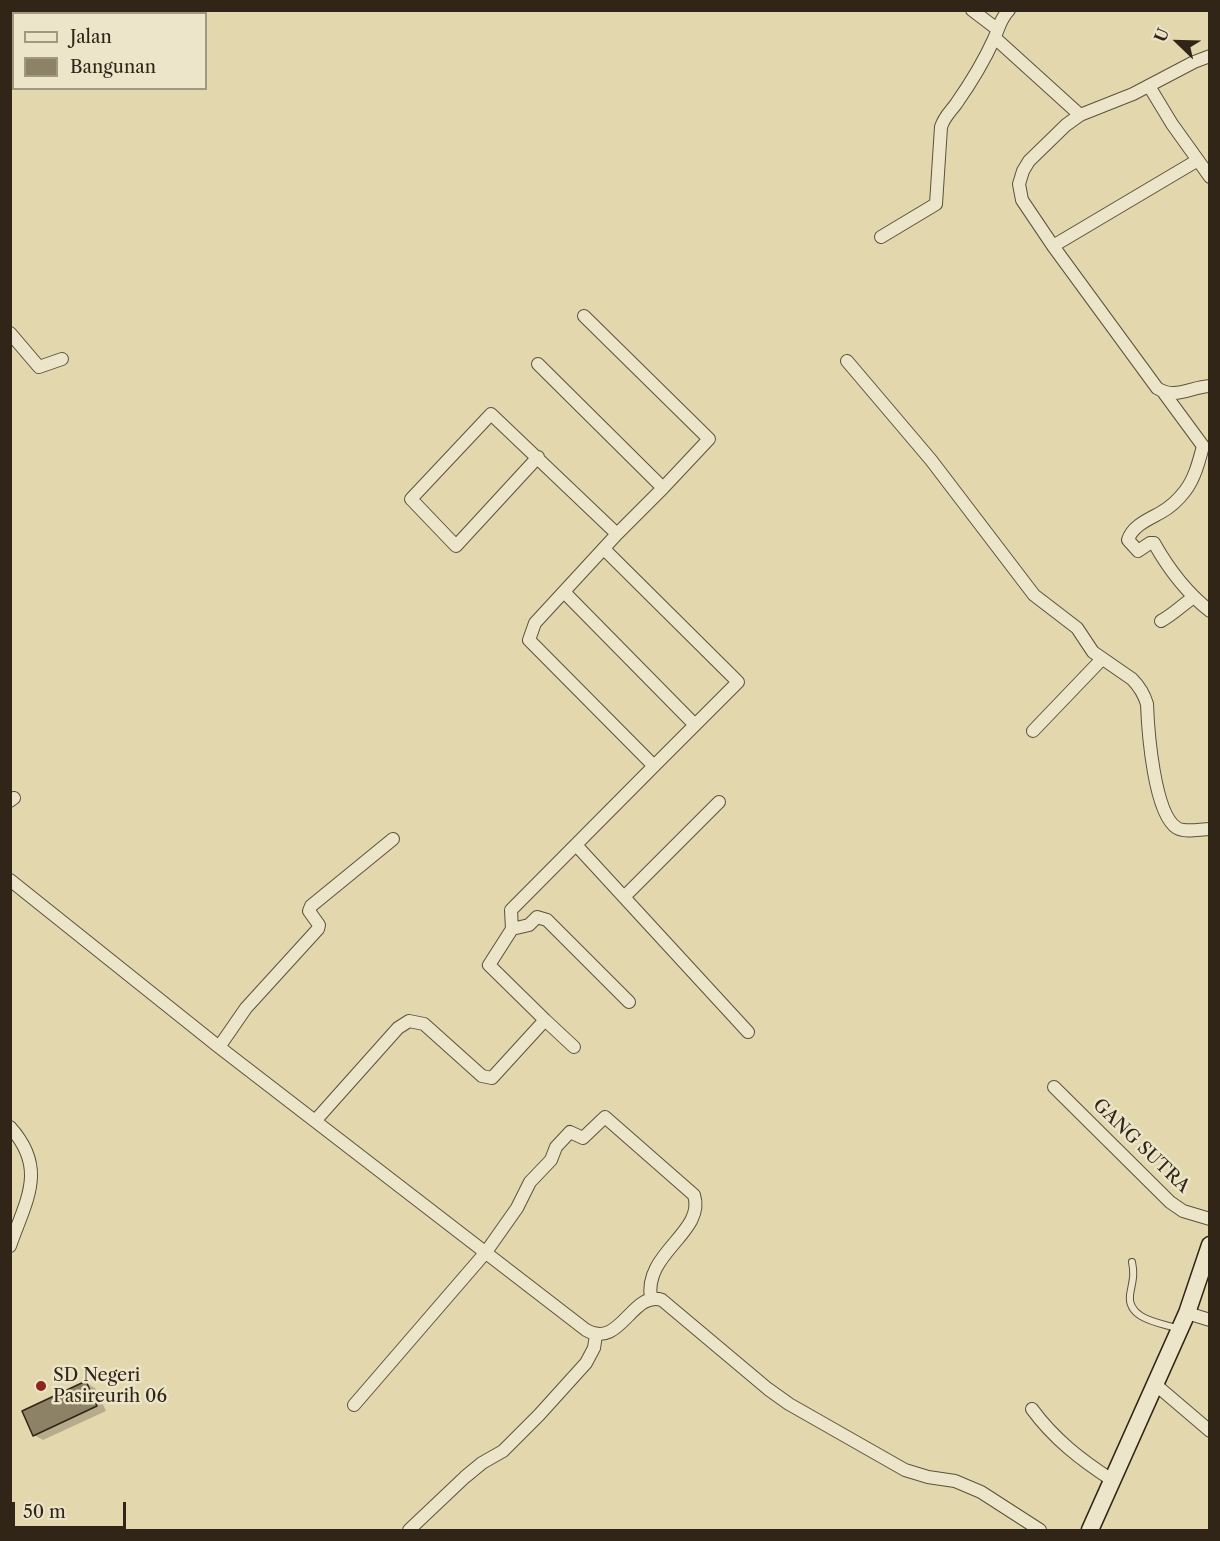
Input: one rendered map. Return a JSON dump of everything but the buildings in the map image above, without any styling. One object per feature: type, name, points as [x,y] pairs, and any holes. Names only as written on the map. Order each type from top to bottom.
[{"type":"main road","points":[[1090,1530],[1180,1329],[1209,1245]]},
{"type":"street","points":[[972,10],[1080,115]]},
{"type":"street","points":[[880,237],[936,204],[941,127],[944,118],[956,104],[996,34],[1001,19],[1010,10]]},
{"type":"street","points":[[1209,56],[1133,94],[1080,115],[1066,125],[1029,161],[1019,184],[1022,200],[1053,246],[1146,374],[1164,393],[1206,451],[1186,490],[1171,506],[1147,518],[1128,538],[1138,551],[1154,543],[1170,568],[1209,611]]},
{"type":"street","points":[[1149,86],[1209,177]]},
{"type":"street","points":[[1053,246],[1198,160]]},
{"type":"street","points":[[584,316],[709,439],[617,534],[535,624],[529,640],[654,766]]},
{"type":"street","points":[[10,333],[39,367],[62,359]]},
{"type":"street","points":[[848,361],[931,460],[1034,595],[1070,621],[1093,652],[1132,679],[1143,692],[1147,704],[1157,787],[1162,806],[1172,823],[1183,830],[1209,829]]},
{"type":"street","points":[[538,364],[663,488]]},
{"type":"street","points":[[1164,393],[1178,394],[1194,388],[1209,386]]},
{"type":"street","points":[[538,457],[456,546],[411,499],[491,414],[538,457],[617,534]]},
{"type":"street","points":[[574,1047],[489,965],[512,929],[512,910],[738,682],[604,549]]},
{"type":"street","points":[[564,592],[695,725]]},
{"type":"street","points":[[1161,621],[1174,614],[1179,607],[1194,597]]},
{"type":"street","points":[[1033,731],[1102,659]]},
{"type":"street","points":[[624,897],[719,802]]},
{"type":"street","points":[[219,1047],[246,1008],[319,928],[309,911],[310,906],[393,839]]},
{"type":"street","points":[[576,845],[748,1032]]},
{"type":"street","points":[[10,880],[219,1047],[586,1330],[596,1335],[608,1333],[651,1298],[656,1298],[666,1303],[789,1404],[905,1470],[928,1477],[955,1481],[981,1492],[1040,1530]]},
{"type":"street","points":[[524,898],[628,1002]]},
{"type":"street","points":[[512,929],[529,925],[537,917],[547,920]]},
{"type":"street","points":[[315,1121],[398,1028],[409,1021],[424,1024],[482,1076],[492,1077],[545,1020]]},
{"type":"street","name":"GANG SUTRA","points":[[1054,1087],[1170,1202],[1190,1214],[1209,1219]]},
{"type":"street","points":[[354,1405],[486,1252],[517,1208],[530,1182],[551,1160],[561,1141],[570,1132],[583,1138],[603,1118],[607,1117],[694,1195],[696,1201],[697,1207],[692,1220],[655,1268],[650,1285],[651,1298]]},
{"type":"street","points":[[10,1127],[28,1151],[32,1174],[28,1195],[10,1246]]},
{"type":"street","points":[[1187,1312],[1209,1320]]},
{"type":"street","points":[[409,1530],[482,1462],[503,1451],[539,1415],[586,1363],[594,1348],[596,1335]]},
{"type":"street","points":[[1156,1385],[1209,1431]]},
{"type":"street","points":[[1032,1409],[1046,1429],[1063,1445],[1112,1480]]},
{"type":"lane","points":[[1132,1262],[1135,1275],[1130,1304],[1133,1310],[1147,1319],[1180,1329]]},
{"type":"place","name":"SD Negeri Pasireurih 06","points":[[41,1386]]}]
